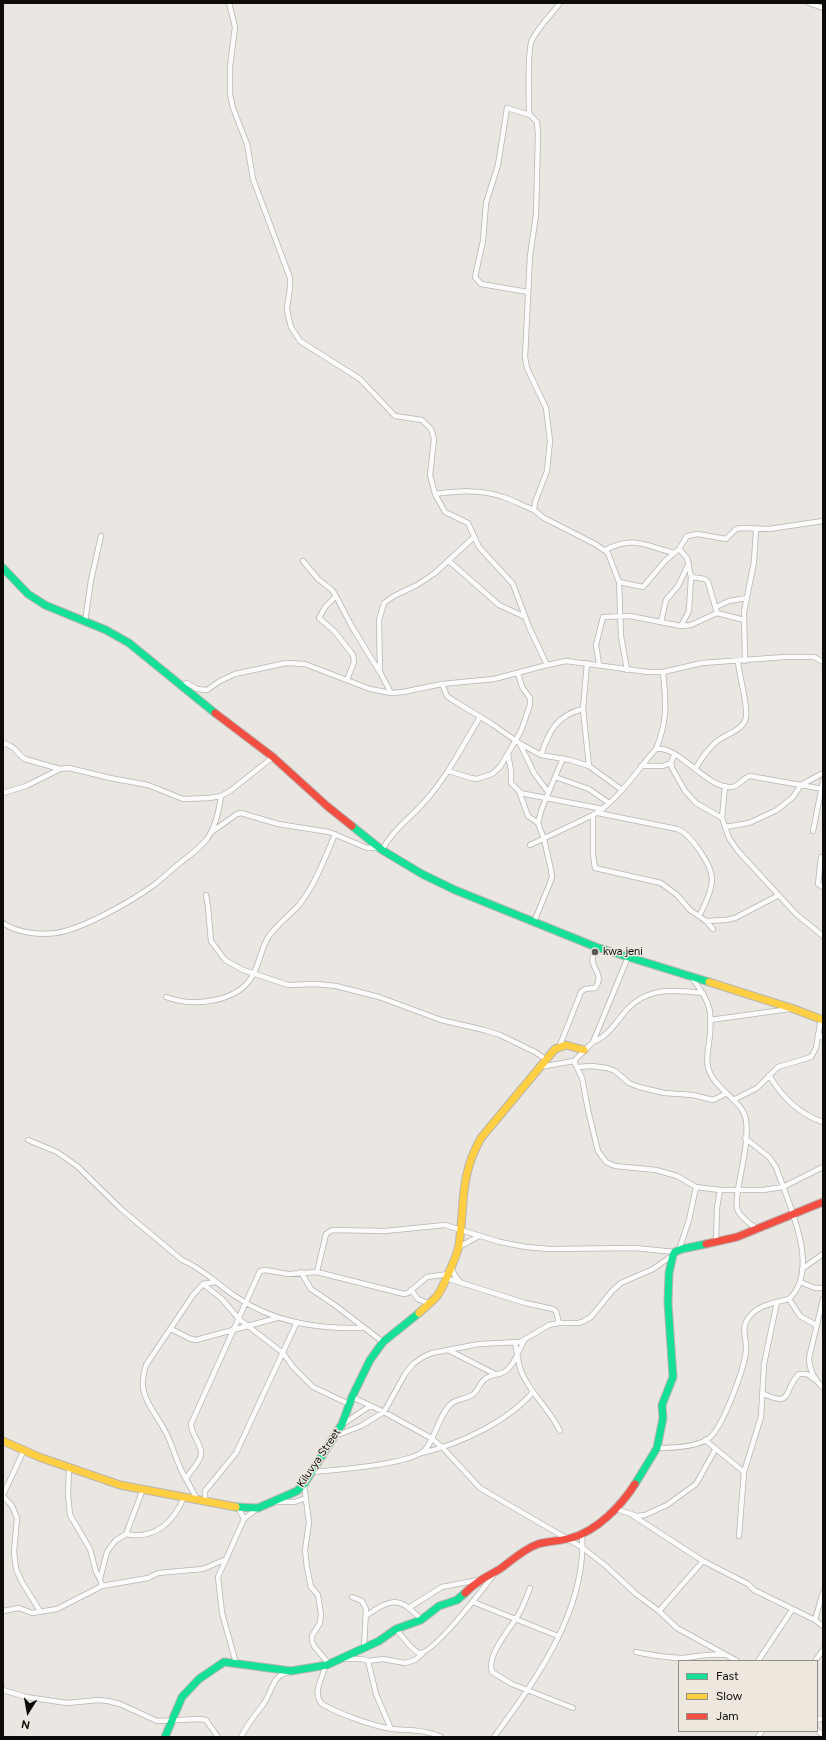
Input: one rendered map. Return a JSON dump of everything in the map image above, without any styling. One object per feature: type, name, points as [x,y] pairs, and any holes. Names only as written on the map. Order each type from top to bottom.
[{"type":"street","points":[[229,3],[235,27],[230,67],[230,94],[233,108],[247,144],[253,180],[290,278],[287,308],[291,327],[296,336],[305,345],[360,378],[395,416],[422,420],[428,425],[433,433],[434,439],[430,475],[435,494],[444,512],[468,523],[479,547],[513,584],[525,617],[547,665]]},
{"type":"street","points":[[530,116],[531,44],[550,15],[560,3]]},
{"type":"street","points":[[809,3],[823,8]]},
{"type":"street","points":[[528,292],[481,284],[475,277],[483,241],[486,203],[500,154],[507,108],[530,116],[537,122],[538,134],[536,215],[530,256],[525,357],[527,368],[546,408],[550,448],[548,471],[535,502],[534,510]]},
{"type":"street","points":[[435,494],[451,491],[487,492],[503,497],[534,510],[544,518],[605,550],[609,555],[619,582],[619,616],[627,670]]},
{"type":"street","points":[[619,582],[643,587],[665,561],[679,549],[687,536],[693,534],[723,539],[730,537],[736,529],[741,528],[756,530],[769,529],[823,521]]},
{"type":"street","points":[[745,661],[744,620],[754,562],[756,530]]},
{"type":"street","points":[[85,622],[91,580],[101,536]]},
{"type":"street","points":[[380,672],[379,620],[384,603],[394,596],[418,585],[474,537]]},
{"type":"street","points":[[605,550],[616,544],[630,541],[674,553]]},
{"type":"street","points":[[679,549],[685,554],[689,563],[691,577],[689,611],[681,626]]},
{"type":"street","points":[[448,560],[499,605],[525,617]]},
{"type":"street","points":[[303,561],[318,579],[332,590],[336,596],[351,625],[391,693]]},
{"type":"street","points":[[661,622],[666,600],[678,586],[689,563]]},
{"type":"street","points":[[3,568],[28,594],[45,605],[111,632],[129,643],[233,728],[273,757],[327,806],[381,849],[422,874],[455,890],[596,946],[794,1009],[822,1020],[816,1048],[811,1057],[778,1067],[757,1088],[733,1100]]},
{"type":"street","points":[[691,577],[708,582],[717,613]]},
{"type":"street","points":[[336,596],[325,607],[319,618],[335,632],[353,655],[354,662],[347,680]]},
{"type":"street","points":[[716,606],[729,601],[747,598]]},
{"type":"street","points":[[599,664],[596,645],[602,619],[606,616],[630,616],[681,626],[691,625],[717,613],[744,620]]},
{"type":"street","points":[[182,685],[187,684],[197,689],[207,690],[220,681],[236,674],[286,663],[305,664],[370,688],[391,693],[442,684],[494,679],[566,661],[599,664],[627,670],[663,672],[702,663],[785,657],[809,657],[819,659],[823,662]]},
{"type":"street","points":[[695,769],[707,751],[718,741],[742,726],[745,722],[745,699],[738,661]]},
{"type":"street","points":[[587,663],[583,709],[589,766]]},
{"type":"street","points":[[530,845],[603,809],[622,790],[656,749],[664,729],[666,716],[666,693],[663,672]]},
{"type":"street","points":[[448,771],[477,779],[492,774],[500,767],[517,742],[530,705],[530,698],[522,686],[518,673]]},
{"type":"street","points":[[442,684],[451,699],[492,724],[517,742],[541,755],[563,758],[589,766],[622,790]]},
{"type":"street","points":[[541,755],[549,734],[555,725],[567,713],[583,709]]},
{"type":"street","points":[[381,849],[387,840],[426,801],[448,771],[480,717]]},
{"type":"street","points":[[517,742],[534,773],[548,792]]},
{"type":"street","points":[[3,743],[14,747],[20,756],[25,759],[60,768],[78,770],[148,785],[182,798],[209,798],[221,796],[273,757]]},
{"type":"street","points":[[656,749],[664,748],[710,780],[725,786],[735,786],[750,776],[822,789]]},
{"type":"street","points":[[508,754],[511,782],[520,793],[528,816],[538,823],[544,839],[552,878],[534,922]]},
{"type":"street","points":[[674,755],[671,763],[679,781],[690,797],[706,809],[722,818]]},
{"type":"street","points":[[538,823],[548,792],[563,758]]},
{"type":"street","points":[[641,766],[663,766],[671,763]]},
{"type":"street","points":[[3,793],[26,786],[60,768]]},
{"type":"street","points":[[725,827],[749,823],[764,817],[787,803],[801,786],[823,773]]},
{"type":"street","points":[[555,777],[589,789],[609,803]]},
{"type":"street","points":[[813,831],[823,782]]},
{"type":"street","points":[[725,786],[722,818],[729,838],[738,851],[796,914],[823,936]]},
{"type":"street","points":[[520,793],[603,809]]},
{"type":"street","points":[[3,923],[14,929],[23,931],[49,933],[71,929],[115,909],[154,885],[201,846],[212,831],[221,796]]},
{"type":"street","points":[[212,831],[237,814],[241,813],[278,824],[320,829],[336,834],[367,848],[381,849]]},
{"type":"street","points":[[817,813],[823,814]]},
{"type":"street","points":[[595,814],[684,831],[708,866],[712,878],[708,896],[699,916]]},
{"type":"street","points":[[595,814],[593,855],[594,868],[661,883],[677,895],[690,910],[706,921],[714,929]]},
{"type":"street","points":[[166,997],[176,1001],[194,1003],[220,998],[241,989],[254,974],[265,943],[271,934],[300,904],[309,890],[336,834]]},
{"type":"street","points":[[821,857],[818,884],[823,887]]},
{"type":"street","points":[[206,895],[211,941],[225,960],[243,970],[288,985],[316,984],[336,986],[379,997],[441,1020],[500,1035],[535,1052],[547,1060]]},
{"type":"street","points":[[706,921],[735,918],[779,895]]},
{"type":"street","points":[[584,1050],[572,1046],[560,1045],[581,992],[585,988],[595,988],[598,983],[599,974],[593,959],[596,946]]},
{"type":"street","points":[[593,1042],[628,957]]},
{"type":"street","points":[[691,977],[703,993],[709,1006],[710,1020],[708,1067],[716,1082],[725,1094],[744,1112],[746,1125],[745,1138],[736,1205],[742,1216],[758,1230]]},
{"type":"street","points":[[540,1067],[574,1060],[593,1042],[605,1036],[627,1008],[643,996],[668,990],[703,993]]},
{"type":"street","points":[[710,1020],[794,1009]]},
{"type":"street","points":[[818,1034],[823,1038]]},
{"type":"street","name":"Kiluvya Street","points":[[3,1441],[69,1468],[120,1485],[238,1507],[258,1508],[297,1491],[304,1484],[342,1424],[350,1401],[370,1360],[383,1342],[430,1304],[438,1295],[459,1247],[464,1187],[467,1169],[472,1154],[481,1138],[560,1045]]},
{"type":"street","points":[[574,1060],[582,1078],[598,1152],[602,1159],[615,1166],[645,1168],[666,1172],[681,1178],[696,1187],[720,1190],[763,1190],[783,1187],[823,1167]]},
{"type":"street","points":[[577,1068],[592,1066],[607,1068],[615,1071],[629,1084],[664,1093],[693,1095],[713,1100],[725,1094]]},
{"type":"street","points":[[769,1075],[776,1087],[789,1102],[808,1117],[823,1122]]},
{"type":"street","points":[[657,1448],[685,1446],[705,1440],[717,1430],[741,1374],[746,1350],[744,1329],[747,1320],[758,1309],[765,1305],[789,1299],[800,1282],[802,1269],[801,1236],[776,1167],[770,1157],[745,1138]]},
{"type":"street","points":[[28,1140],[57,1152],[77,1166],[121,1208],[180,1259],[194,1265],[245,1303],[277,1318],[330,1328],[364,1328]]},
{"type":"street","points":[[242,1737],[253,1715],[262,1706],[275,1680],[282,1673],[328,1665],[380,1641],[396,1629],[421,1620],[439,1606],[457,1600],[479,1580],[526,1550],[539,1544],[569,1539],[582,1535],[616,1510],[625,1499],[657,1448],[662,1428],[662,1405],[673,1377],[668,1303],[675,1252],[691,1215],[696,1187]]},
{"type":"street","points":[[716,1243],[717,1208],[720,1190]]},
{"type":"street","points":[[317,1272],[324,1239],[328,1232],[332,1230],[392,1231],[445,1225],[479,1236],[526,1247],[550,1249],[635,1248],[675,1252],[716,1243],[758,1230],[823,1202]]},
{"type":"street","points":[[459,1247],[479,1236]]},
{"type":"street","points":[[333,1436],[361,1426],[384,1412],[405,1374],[413,1364],[428,1355],[487,1343],[515,1343],[524,1341],[549,1325],[559,1323],[578,1323],[591,1317],[612,1291],[621,1283],[653,1269],[675,1252]]},
{"type":"street","points":[[802,1269],[823,1254]]},
{"type":"street","points":[[451,1267],[455,1276],[460,1282]]},
{"type":"street","points":[[186,1479],[201,1454],[192,1432],[191,1424],[258,1274],[262,1270],[288,1274],[317,1272],[404,1294],[427,1277],[447,1276],[460,1282],[525,1303],[554,1309],[556,1311],[559,1323]]},
{"type":"street","points":[[301,1272],[311,1289],[383,1342]]},
{"type":"street","points":[[197,1499],[178,1466],[168,1438],[154,1414],[143,1388],[144,1375],[146,1365],[171,1329],[180,1312],[203,1284],[215,1282]]},
{"type":"street","points":[[800,1282],[815,1288],[823,1288]]},
{"type":"street","points":[[203,1284],[222,1299],[239,1319],[283,1353],[293,1367],[313,1387],[384,1412],[431,1438],[443,1448],[480,1488],[583,1548],[678,1628],[735,1660]]},
{"type":"street","points":[[411,1290],[418,1299],[430,1304]]},
{"type":"street","points":[[789,1299],[800,1316],[816,1325]]},
{"type":"street","points":[[814,1379],[810,1368],[809,1358],[823,1299]]},
{"type":"street","points":[[739,1536],[744,1472],[760,1425],[764,1394],[764,1364],[777,1302]]},
{"type":"street","points":[[171,1329],[194,1340],[277,1318]]},
{"type":"street","points":[[205,1501],[205,1491],[236,1453],[297,1322]]},
{"type":"street","points":[[420,1454],[425,1450],[450,1405],[456,1400],[471,1395],[475,1392],[484,1379],[505,1371],[511,1365],[524,1341]]},
{"type":"street","points":[[515,1343],[521,1371],[533,1392],[555,1420],[560,1432]]},
{"type":"street","points":[[450,1351],[495,1374]]},
{"type":"street","points":[[764,1394],[776,1399],[783,1399],[795,1378],[799,1374],[807,1374],[823,1388]]},
{"type":"street","points":[[312,1472],[382,1464],[443,1448],[498,1421],[512,1412],[533,1392]]},
{"type":"street","points":[[342,1424],[370,1406]]},
{"type":"street","points":[[705,1440],[715,1450],[744,1472]]},
{"type":"street","points":[[24,1450],[3,1496],[12,1506],[17,1518],[14,1552],[16,1569],[22,1582],[40,1611]]},
{"type":"street","points":[[632,1516],[645,1515],[655,1511],[683,1494],[696,1484],[715,1450]]},
{"type":"street","points":[[69,1468],[68,1495],[70,1515],[90,1549],[96,1572],[102,1586]]},
{"type":"street","points":[[304,1484],[309,1523],[305,1550],[307,1568],[311,1587],[318,1595],[321,1614],[320,1623],[312,1636],[312,1641],[328,1665]]},
{"type":"street","points":[[100,1579],[104,1558],[110,1545],[126,1534],[143,1489]]},
{"type":"street","points":[[126,1534],[139,1536],[158,1530],[176,1513],[184,1497]]},
{"type":"street","points":[[272,1502],[295,1502],[306,1498]]},
{"type":"street","points":[[238,1507],[244,1519]]},
{"type":"street","points":[[236,1663],[222,1614],[218,1577],[224,1560],[244,1519],[258,1508]]},
{"type":"street","points":[[616,1510],[632,1516],[703,1561],[748,1584],[754,1590],[815,1620],[823,1626]]},
{"type":"street","points":[[494,1737],[528,1690],[566,1621],[573,1604],[583,1548],[582,1535]]},
{"type":"street","points":[[4,1610],[19,1608],[28,1613],[57,1610],[102,1586],[148,1578],[158,1573],[203,1569],[224,1560]]},
{"type":"street","points":[[659,1611],[703,1561]]},
{"type":"street","points":[[342,1659],[362,1659],[368,1661],[384,1658],[405,1663],[415,1660],[449,1630],[498,1569]]},
{"type":"street","points":[[410,1607],[442,1587],[479,1580]]},
{"type":"street","points":[[530,1588],[520,1613],[494,1654],[490,1666],[492,1672],[501,1678],[573,1708]]},
{"type":"street","points":[[815,1620],[823,1592]]},
{"type":"street","points":[[352,1597],[362,1601],[365,1605],[366,1616],[364,1648]]},
{"type":"street","points":[[473,1602],[558,1636]]},
{"type":"street","points":[[366,1616],[385,1604],[398,1603],[410,1607],[421,1620]]},
{"type":"street","points":[[759,1660],[792,1610]]},
{"type":"street","points":[[396,1629],[414,1650],[418,1653],[423,1653]]},
{"type":"street","points":[[816,1660],[823,1650]]},
{"type":"street","points":[[636,1652],[665,1657],[684,1658],[713,1654],[727,1656]]},
{"type":"street","points":[[368,1661],[376,1694],[391,1729]]},
{"type":"street","points":[[165,1737],[181,1698],[206,1673],[224,1662],[291,1671]]},
{"type":"street","points":[[328,1665],[325,1668],[318,1687],[318,1699],[322,1704],[362,1720],[391,1729],[424,1731],[440,1737]]},
{"type":"street","points":[[3,1690],[26,1697],[67,1703],[98,1700],[108,1701],[120,1704],[150,1719],[172,1721],[188,1718],[206,1720],[218,1737]]},
{"type":"traffic: fast","points":[[3,568],[28,594],[45,605],[106,630],[129,643],[215,713]]},
{"type":"traffic: fast","points":[[352,826],[382,850],[422,874],[455,890],[596,947],[709,982]]},
{"type":"traffic: fast","points":[[635,1484],[657,1448],[663,1418],[662,1405],[673,1377],[668,1303],[669,1273],[673,1255],[675,1252],[682,1249],[706,1244]]},
{"type":"traffic: fast","points":[[236,1507],[258,1508],[297,1491],[304,1484],[342,1424],[352,1397],[370,1360],[383,1342],[419,1313]]},
{"type":"traffic: fast","points":[[165,1737],[182,1697],[199,1679],[224,1662],[291,1671],[327,1665],[379,1641],[396,1629],[421,1620],[439,1606],[457,1600],[465,1593]]},
{"type":"traffic: slow","points":[[709,982],[794,1009],[823,1020]]},
{"type":"traffic: slow","points":[[419,1313],[435,1298],[439,1292],[456,1256],[461,1230],[466,1178],[469,1165],[481,1138],[555,1049],[566,1045],[584,1050]]},
{"type":"traffic: slow","points":[[3,1441],[39,1457],[120,1485],[236,1507]]},
{"type":"traffic: jam","points":[[215,713],[273,757],[327,806],[352,826]]},
{"type":"traffic: jam","points":[[706,1244],[737,1237],[823,1202]]},
{"type":"traffic: jam","points":[[465,1593],[478,1582],[533,1546],[571,1538],[590,1530],[608,1517],[623,1501],[635,1484]]},
{"type":"place","name":"kwa jeni","points":[[595,952]]}]
